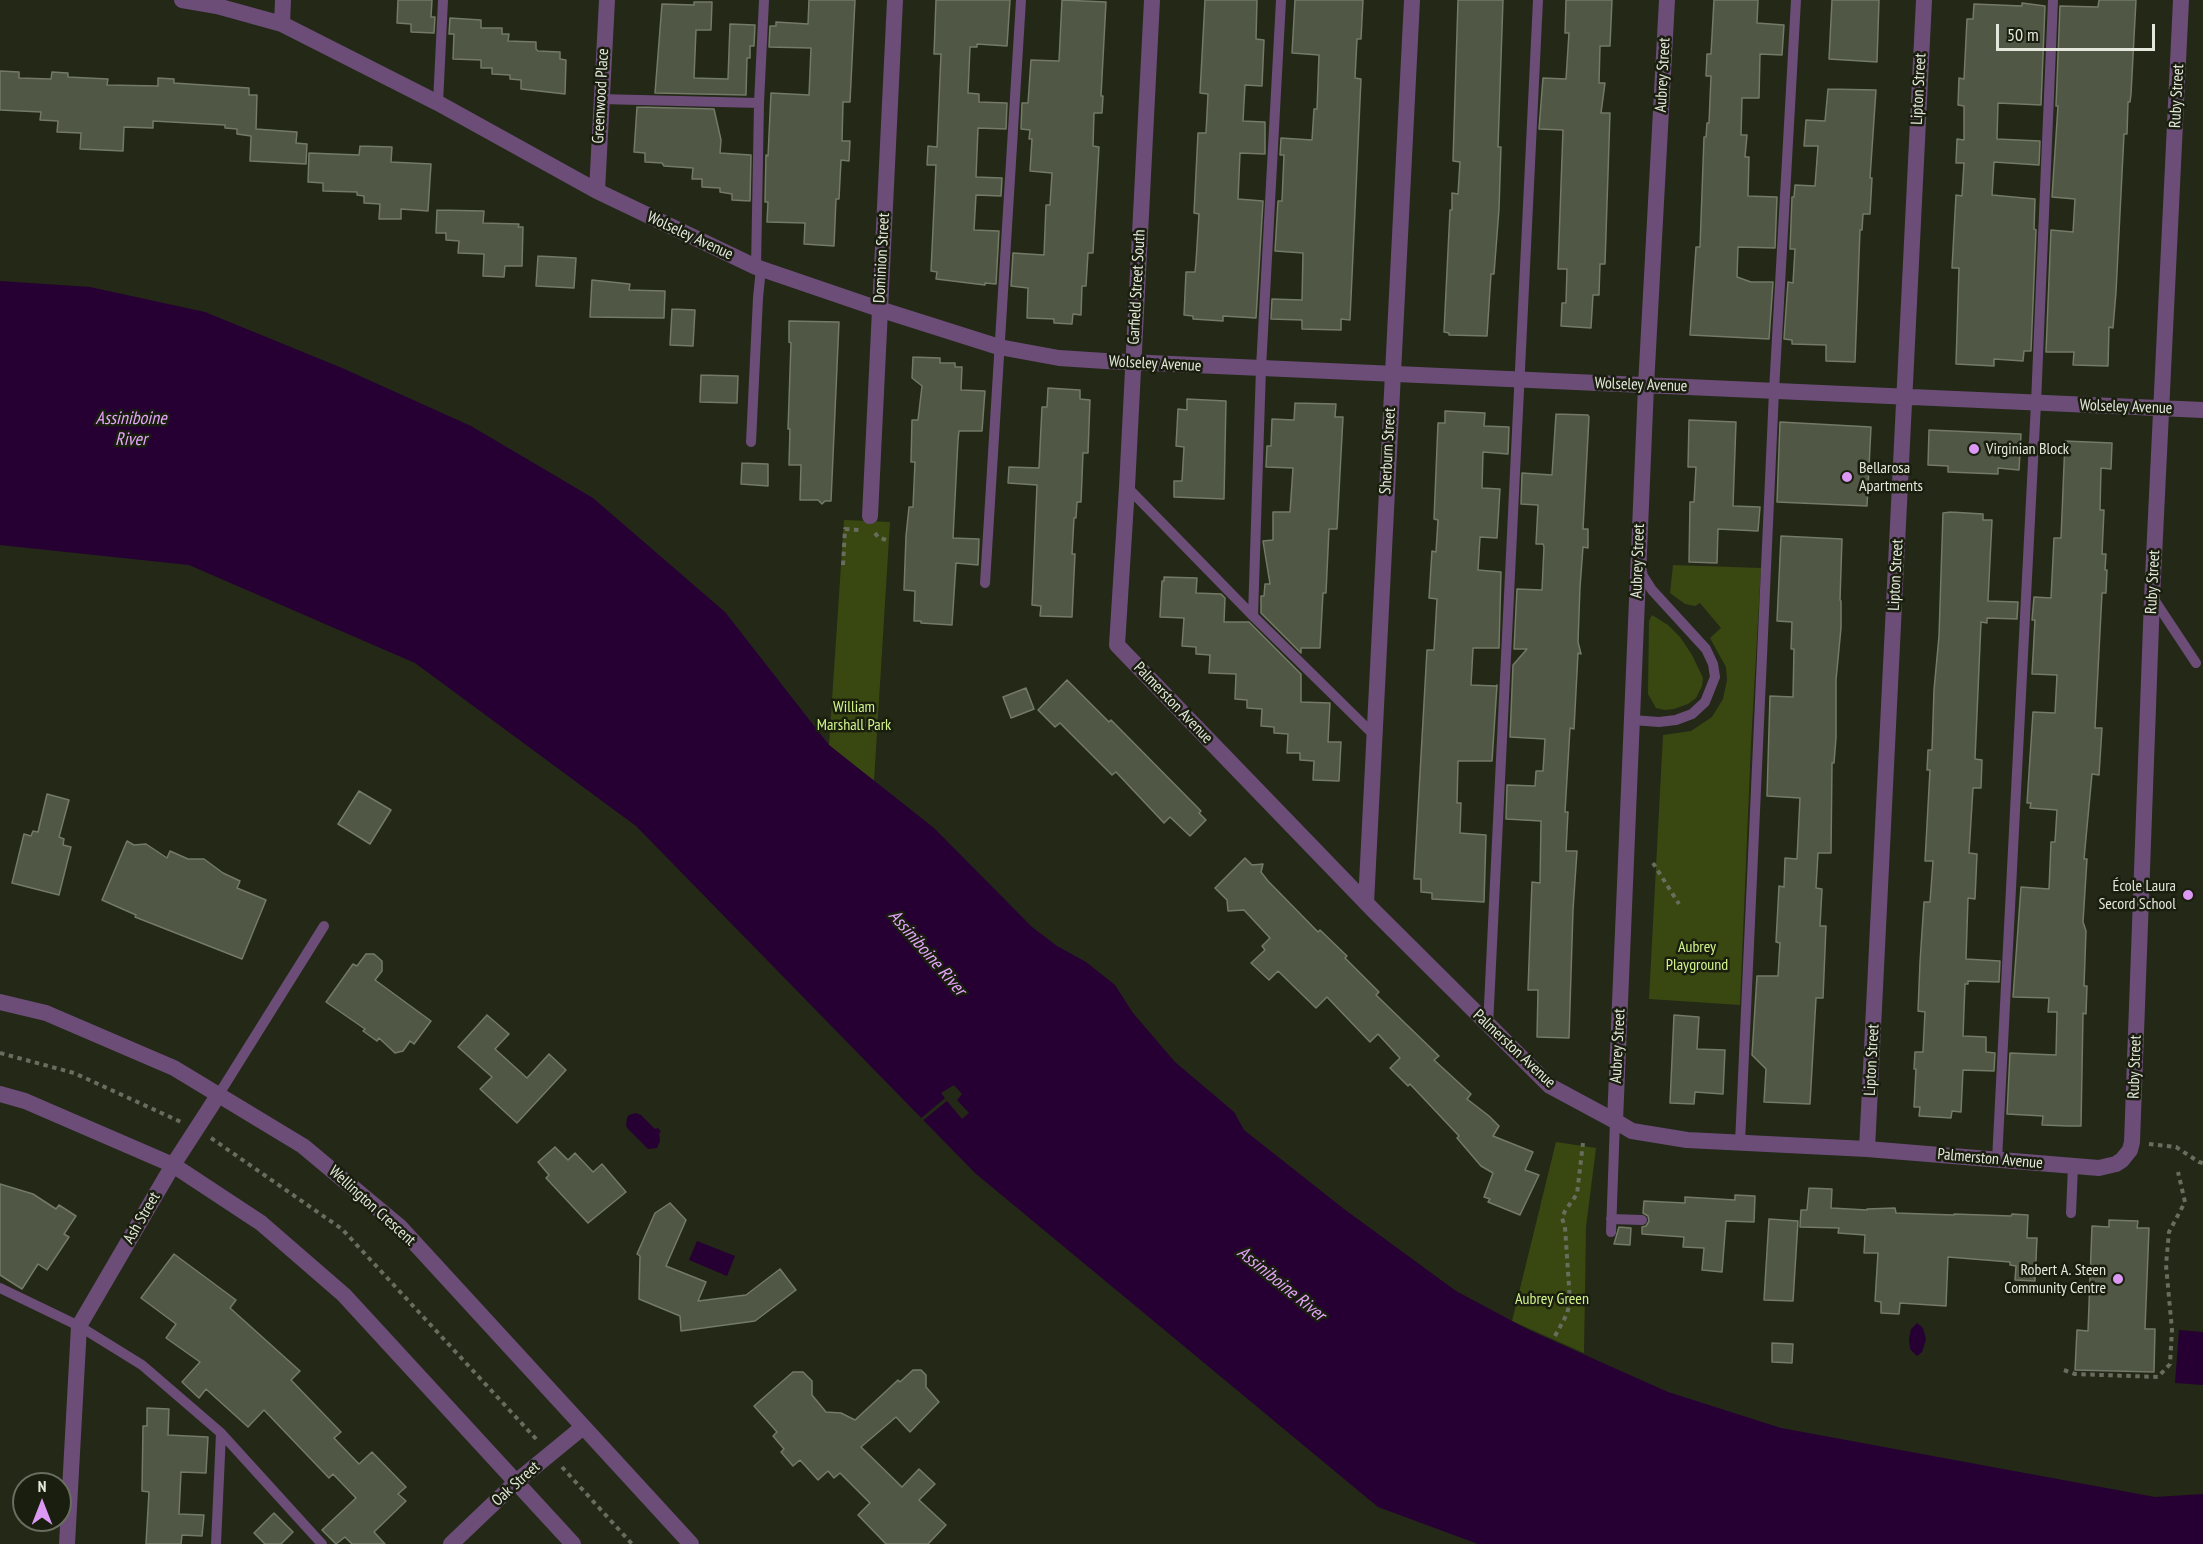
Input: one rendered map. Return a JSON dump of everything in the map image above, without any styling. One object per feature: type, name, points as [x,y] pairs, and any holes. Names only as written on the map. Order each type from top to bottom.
[{"type":"street","name":"Wolseley Avenue","points":[[182,0],[217,6],[282,24],[438,103],[597,191],[758,267],[999,347],[1059,358],[1133,362],[2203,410]]},
{"type":"street","points":[[282,24],[283,0]]},
{"type":"street","name":"Greenwood Place","points":[[597,191],[600,99],[607,0]]},
{"type":"street","name":"Dominion Street","points":[[870,516],[895,0]]},
{"type":"street","name":"Garfield Street South","points":[[1117,645],[1128,488],[1152,0]]},
{"type":"street","name":"Sherburn Street","points":[[1366,903],[1412,0]]},
{"type":"street","name":"Aubrey Street","points":[[1615,1121],[1646,386],[1667,0]]},
{"type":"street","name":"Lipton Street","points":[[1868,1149],[1924,0]]},
{"type":"street","name":"Ruby Street","points":[[2122,1160],[2130,1150],[2132,1142],[2152,598],[2181,0]]},
{"type":"street","name":"Palmerston Avenue","points":[[1117,645],[1366,903],[1550,1086],[1632,1131],[1687,1140],[1868,1149],[2099,1168],[2116,1164],[2122,1160]]},
{"type":"street","name":"Wellington Crescent","points":[[0,1002],[46,1013],[174,1068],[303,1146],[400,1227],[691,1544]]},
{"type":"street","points":[[0,1094],[25,1101],[173,1165],[261,1223],[344,1295],[573,1544]]},
{"type":"street","name":"Ash Street","points":[[67,1544],[79,1326],[173,1165],[219,1094]]},
{"type":"street","name":"Oak Street","points":[[452,1544],[516,1482],[583,1427]]},
{"type":"lane","points":[[438,103],[443,0]]},
{"type":"lane","points":[[751,442],[758,298],[759,103],[764,0]]},
{"type":"lane","points":[[985,583],[1021,0]]},
{"type":"lane","points":[[1254,616],[1261,368],[1281,0]]},
{"type":"lane","points":[[1488,1026],[1538,0]]},
{"type":"lane","points":[[1740,1143],[1774,391],[1796,0]]},
{"type":"lane","points":[[1997,1160],[2036,403],[2054,0]]},
{"type":"lane","points":[[600,99],[759,103]]},
{"type":"lane","points":[[1128,488],[1375,736]]},
{"type":"lane","points":[[1632,720],[1659,722],[1676,720],[1692,714],[1705,702],[1715,677],[1713,664],[1706,649],[1652,590],[1643,576],[1638,559]]},
{"type":"lane","points":[[2152,598],[2196,663]]},
{"type":"lane","name":"Ash Street","points":[[219,1094],[324,926]]},
{"type":"lane","points":[[1611,1232],[1615,1121]]},
{"type":"lane","points":[[2071,1213],[2073,1166]]},
{"type":"lane","points":[[1611,1219],[1642,1220]]},
{"type":"lane","points":[[0,1288],[79,1326],[142,1365],[221,1433],[322,1544]]},
{"type":"lane","points":[[216,1544],[221,1433]]},
{"type":"path","points":[[843,565],[845,529]]},
{"type":"path","points":[[1653,863],[1679,904]]},
{"type":"path","points":[[2132,1142],[2176,1147],[2203,1163]]},
{"type":"path","points":[[1556,1336],[1567,1314],[1570,1301],[1565,1227],[1562,1218],[1577,1194],[1583,1143]]},
{"type":"path","points":[[2064,1370],[2076,1374],[2158,1377],[2170,1364],[2172,1330],[2166,1265],[2169,1229],[2185,1202],[2178,1172]]},
{"type":"green space","name":"William Marshall Park","points":[[844,520],[890,522],[874,781],[829,745]]},
{"type":"green space","name":"Aubrey Playground","points":[[1673,565],[1761,568],[1740,1005],[1649,999],[1663,735],[1691,731],[1712,717],[1723,699],[1727,680],[1726,667],[1710,638],[1721,628],[1700,603],[1695,606],[1685,604],[1670,593]]},
{"type":"green space","points":[[1652,615],[1668,625],[1680,637],[1703,678],[1696,698],[1674,709],[1656,708],[1648,694],[1649,621]]},
{"type":"green space","name":"Aubrey Green","points":[[1556,1142],[1596,1148],[1586,1227],[1584,1353],[1512,1321]]},
{"type":"water","name":"Assiniboine River","points":[[0,281],[90,287],[205,312],[342,368],[471,426],[593,498],[725,612],[829,745],[934,828],[1032,927],[1057,946],[1086,962],[1115,985],[1133,1013],[1175,1062],[1234,1112],[1244,1130],[1344,1209],[1456,1291],[1529,1330],[1668,1392],[1781,1428],[2155,1497],[2203,1494],[2203,1544],[1478,1544],[1378,1507],[975,1173],[636,826],[415,663],[189,565],[0,545]]},
{"type":"water","points":[[636,1113],[661,1132],[657,1148],[648,1149],[626,1126],[629,1115]]},
{"type":"water","points":[[697,1241],[735,1256],[727,1276],[689,1260]]},
{"type":"water","points":[[1917,1323],[1923,1328],[1926,1339],[1922,1352],[1917,1356],[1910,1349],[1909,1339],[1911,1329]]},
{"type":"water","points":[[2179,1330],[2203,1332],[2203,1385],[2175,1383]]},
{"type":"pier","points":[[954,1085],[962,1094],[957,1100],[969,1113],[962,1119],[947,1101],[921,1122],[919,1120],[945,1098],[941,1093]]},
{"type":"building","points":[[398,0],[432,0],[431,17],[435,17],[434,33],[411,32],[411,24],[397,23]]},
{"type":"building","points":[[809,0],[855,0],[850,102],[843,102],[842,141],[850,141],[849,161],[841,160],[839,199],[836,199],[834,246],[804,244],[805,223],[767,222],[766,155],[768,156],[771,93],[809,95],[811,48],[769,47],[770,26],[776,26],[776,22],[808,24]]},
{"type":"building","points":[[936,0],[1010,0],[1007,46],[977,44],[977,47],[970,47],[968,93],[979,94],[979,102],[1007,103],[1006,129],[978,128],[976,177],[1002,178],[1001,196],[976,195],[974,230],[999,231],[996,284],[985,283],[985,285],[936,279],[937,272],[931,271],[936,165],[927,165],[928,146],[937,147],[941,54],[934,54]]},
{"type":"building","points":[[1062,0],[1106,2],[1102,113],[1094,113],[1093,146],[1099,147],[1093,253],[1088,253],[1086,286],[1082,286],[1081,315],[1073,314],[1072,324],[1054,323],[1054,319],[1027,318],[1028,288],[1011,286],[1013,253],[1044,255],[1046,205],[1050,205],[1052,173],[1030,171],[1032,139],[1029,139],[1030,130],[1021,129],[1022,103],[1028,103],[1031,60],[1059,61]]},
{"type":"building","points":[[1205,0],[1257,0],[1256,39],[1264,40],[1262,86],[1245,85],[1243,121],[1265,122],[1265,154],[1240,153],[1238,199],[1263,201],[1256,318],[1223,316],[1223,321],[1193,319],[1193,316],[1184,315],[1186,272],[1195,272],[1196,262],[1199,214],[1194,213],[1198,133],[1206,133],[1208,94],[1200,93]]},
{"type":"building","points":[[1295,0],[1363,0],[1361,39],[1357,39],[1355,78],[1361,79],[1350,320],[1341,319],[1341,330],[1302,329],[1302,320],[1271,319],[1272,299],[1302,300],[1303,253],[1275,251],[1278,201],[1282,201],[1284,155],[1280,155],[1281,138],[1312,140],[1314,109],[1317,109],[1319,55],[1292,53]]},
{"type":"building","points":[[1458,0],[1503,0],[1498,147],[1501,147],[1499,209],[1494,274],[1491,274],[1487,336],[1449,335],[1444,332],[1450,210],[1452,210],[1452,193],[1458,194],[1460,162],[1453,161]]},
{"type":"building","points":[[1566,0],[1612,0],[1610,46],[1600,46],[1599,83],[1605,83],[1601,113],[1610,113],[1605,264],[1600,264],[1599,295],[1593,295],[1591,328],[1561,326],[1562,303],[1566,303],[1567,269],[1558,269],[1563,130],[1539,129],[1543,78],[1566,79],[1569,33],[1565,33]]},
{"type":"building","points":[[1714,0],[1758,0],[1757,23],[1784,25],[1782,55],[1760,54],[1759,98],[1742,98],[1741,135],[1747,135],[1745,157],[1749,157],[1748,196],[1777,197],[1775,248],[1738,247],[1737,277],[1751,282],[1773,282],[1769,339],[1690,335],[1696,247],[1700,247],[1704,137],[1706,137],[1707,123],[1709,123],[1711,76],[1706,76],[1707,54],[1711,54]]},
{"type":"building","points":[[1832,0],[1879,0],[1877,62],[1829,59]]},
{"type":"building","points":[[2099,0],[2136,0],[2131,94],[2130,102],[2128,102],[2127,134],[2124,134],[2116,292],[2113,328],[2109,327],[2108,366],[2073,365],[2074,352],[2046,352],[2051,230],[2073,232],[2075,199],[2052,197],[2058,106],[2056,106],[2060,6],[2098,7]]},
{"type":"building","points":[[694,2],[712,2],[711,30],[696,30],[694,78],[728,79],[730,24],[755,25],[754,46],[750,46],[750,58],[747,58],[746,95],[655,93],[662,4],[694,5]]},
{"type":"building","points":[[2022,3],[2045,6],[2041,105],[1998,103],[1997,139],[2040,141],[2039,165],[1994,162],[1992,195],[2035,199],[2034,229],[2036,230],[2031,351],[2024,351],[2023,361],[1994,359],[1994,366],[1956,364],[1959,268],[1952,268],[1956,195],[1962,196],[1964,163],[1956,163],[1957,139],[1964,140],[1964,106],[1958,105],[1959,78],[1964,79],[1967,19],[1973,19],[1974,4],[2022,6]]},
{"type":"building","points":[[450,18],[481,20],[481,28],[502,28],[502,34],[509,34],[508,41],[536,42],[538,51],[560,52],[560,59],[566,60],[565,94],[521,89],[521,80],[510,79],[510,75],[492,74],[492,68],[481,68],[481,60],[453,59],[454,34],[449,34]]},
{"type":"building","points":[[0,71],[19,72],[19,78],[51,79],[52,72],[68,73],[68,77],[108,79],[107,85],[158,86],[158,78],[174,79],[174,83],[249,88],[249,95],[257,95],[256,129],[297,132],[296,143],[307,144],[306,164],[250,161],[251,136],[237,134],[237,129],[225,128],[225,125],[153,121],[153,128],[124,127],[123,151],[80,149],[81,133],[57,132],[58,121],[40,120],[41,112],[0,110]]},
{"type":"building","points":[[1828,89],[1876,90],[1870,214],[1863,214],[1862,230],[1860,230],[1855,362],[1826,361],[1826,345],[1792,344],[1792,340],[1784,339],[1788,282],[1793,283],[1795,249],[1790,249],[1792,197],[1794,197],[1795,185],[1815,186],[1818,146],[1804,146],[1806,120],[1825,121]]},
{"type":"building","points":[[637,107],[714,109],[721,140],[720,153],[751,155],[750,201],[732,200],[732,194],[720,192],[720,188],[702,187],[702,179],[692,179],[693,168],[645,162],[645,153],[634,152]]},
{"type":"building","points":[[360,146],[392,147],[391,162],[431,164],[428,211],[401,209],[401,219],[379,219],[380,204],[364,203],[364,196],[357,195],[357,192],[323,191],[323,183],[308,182],[309,153],[359,155]]},
{"type":"building","points":[[437,210],[484,211],[483,223],[519,224],[518,227],[523,227],[522,266],[505,266],[504,277],[483,276],[484,254],[458,253],[459,241],[446,240],[446,233],[436,233]]},
{"type":"building","points":[[538,256],[576,258],[574,288],[536,286]]},
{"type":"building","points":[[592,280],[630,284],[629,290],[665,291],[664,318],[590,317]]},
{"type":"building","points":[[672,309],[695,310],[693,346],[670,345]]},
{"type":"building","points":[[789,321],[839,322],[831,501],[825,501],[822,504],[818,500],[800,500],[801,465],[789,465],[791,343],[789,342]]},
{"type":"building","points":[[913,357],[940,358],[940,363],[955,363],[955,367],[962,367],[961,390],[985,391],[982,431],[959,431],[953,538],[979,539],[978,565],[956,563],[952,625],[914,621],[915,591],[904,590],[909,507],[913,507],[915,462],[911,462],[912,420],[918,420],[922,386],[912,378]]},
{"type":"building","points":[[701,375],[738,376],[737,403],[700,402]]},
{"type":"building","points":[[1048,388],[1080,390],[1080,399],[1090,400],[1088,453],[1083,453],[1081,502],[1077,502],[1076,518],[1074,518],[1072,617],[1040,616],[1041,606],[1032,605],[1037,485],[1008,483],[1009,467],[1039,468],[1042,407],[1047,407]]},
{"type":"building","points":[[1187,399],[1226,401],[1224,499],[1174,497],[1174,481],[1182,481],[1184,447],[1176,446],[1178,409],[1187,410]]},
{"type":"building","points":[[1295,403],[1336,404],[1335,417],[1343,417],[1337,529],[1329,529],[1326,593],[1323,593],[1320,648],[1301,648],[1301,653],[1261,613],[1261,596],[1264,596],[1265,584],[1270,584],[1263,541],[1273,540],[1273,512],[1290,512],[1293,468],[1266,467],[1267,446],[1271,446],[1272,419],[1294,420]]},
{"type":"building","points":[[1445,411],[1485,413],[1484,426],[1509,427],[1508,454],[1483,452],[1482,488],[1500,489],[1497,538],[1480,537],[1478,570],[1501,572],[1499,648],[1473,648],[1471,685],[1497,685],[1492,761],[1458,761],[1457,803],[1461,803],[1460,833],[1486,835],[1484,902],[1432,899],[1432,893],[1421,892],[1421,879],[1414,879],[1427,650],[1434,650],[1437,599],[1429,598],[1432,551],[1436,552],[1438,520],[1434,519],[1438,423],[1445,423]]},
{"type":"building","points":[[1556,414],[1588,415],[1589,417],[1583,529],[1588,529],[1588,548],[1583,547],[1578,642],[1581,654],[1578,653],[1574,729],[1570,728],[1565,812],[1568,812],[1566,851],[1577,851],[1569,1038],[1537,1037],[1538,990],[1528,990],[1532,882],[1540,883],[1541,821],[1506,819],[1507,785],[1535,786],[1536,771],[1543,771],[1545,739],[1510,737],[1513,665],[1527,649],[1514,649],[1517,589],[1542,590],[1544,547],[1543,544],[1536,544],[1538,505],[1521,504],[1522,473],[1552,475]]},
{"type":"building","points":[[1689,420],[1736,422],[1733,506],[1760,507],[1758,531],[1718,529],[1717,563],[1689,562],[1690,502],[1694,502],[1696,467],[1688,467]]},
{"type":"building","name":"Bellarosa Apartments","points":[[1780,422],[1871,427],[1867,506],[1777,502]]},
{"type":"building","name":"Virginian Block","points":[[1929,430],[2021,434],[2019,470],[1998,468],[1998,474],[1948,472],[1948,466],[1928,465]]},
{"type":"building","points":[[2065,441],[2112,443],[2111,469],[2101,468],[2100,510],[2104,510],[2102,554],[2106,554],[2105,570],[2107,570],[2106,593],[2102,593],[2095,728],[2102,728],[2099,775],[2092,774],[2084,859],[2087,859],[2083,922],[2086,931],[2084,986],[2087,986],[2086,1014],[2083,1013],[2081,1126],[2042,1125],[2043,1116],[2007,1114],[2010,1053],[2056,1055],[2057,1012],[2048,1012],[2049,998],[2013,997],[2021,887],[2049,889],[2051,842],[2055,842],[2057,810],[2030,808],[2031,803],[2027,803],[2033,712],[2055,713],[2057,675],[2032,674],[2035,620],[2032,620],[2034,597],[2051,598],[2054,538],[2061,538]]},
{"type":"building","points":[[742,463],[768,464],[768,486],[741,484]]},
{"type":"building","points":[[1943,513],[1983,514],[1983,520],[1992,520],[1988,601],[2018,602],[2017,619],[1987,618],[1987,623],[1981,622],[1975,759],[1982,760],[1981,788],[1973,788],[1969,853],[1977,854],[1975,899],[1968,898],[1966,959],[2000,961],[1999,982],[1968,981],[1968,984],[1965,984],[1963,1036],[1986,1037],[1986,1052],[1995,1053],[1994,1071],[1963,1070],[1961,1112],[1952,1111],[1951,1118],[1919,1116],[1920,1107],[1914,1107],[1916,1069],[1914,1069],[1915,1052],[1923,1052],[1925,1012],[1918,1011],[1920,962],[1924,902],[1930,902],[1933,861],[1925,861],[1930,770],[1927,770],[1928,750],[1932,750]]},
{"type":"building","points":[[1781,536],[1842,539],[1841,628],[1836,680],[1836,738],[1834,763],[1832,763],[1831,853],[1818,853],[1816,888],[1822,889],[1820,926],[1826,926],[1823,998],[1816,998],[1810,1104],[1764,1102],[1766,1069],[1752,1055],[1757,976],[1778,976],[1780,943],[1776,942],[1779,886],[1784,887],[1785,858],[1797,859],[1800,798],[1767,796],[1770,696],[1793,697],[1792,622],[1777,621]]},
{"type":"building","points":[[1164,577],[1197,578],[1196,593],[1221,594],[1225,598],[1224,622],[1249,622],[1301,674],[1301,702],[1330,703],[1328,742],[1341,742],[1339,781],[1313,780],[1314,761],[1300,760],[1300,753],[1287,753],[1288,734],[1274,733],[1274,727],[1261,726],[1262,709],[1247,708],[1247,700],[1235,699],[1236,674],[1209,673],[1210,655],[1196,654],[1196,647],[1182,646],[1184,618],[1160,617]]},
{"type":"building","points":[[1067,680],[1109,722],[1111,720],[1201,811],[1199,813],[1206,820],[1190,836],[1170,817],[1164,823],[1116,772],[1112,775],[1060,723],[1055,727],[1038,710]]},
{"type":"building","points":[[1026,688],[1034,709],[1011,718],[1003,697]]},
{"type":"building","points":[[359,791],[391,810],[370,844],[338,824]]},
{"type":"building","points":[[47,794],[69,800],[59,837],[64,839],[63,845],[71,847],[59,895],[12,883],[24,834],[31,836],[33,831],[38,832]]},
{"type":"building","points":[[127,841],[134,845],[146,844],[167,858],[170,851],[188,859],[204,859],[223,873],[240,881],[237,888],[266,900],[242,959],[135,917],[136,915],[102,900]]},
{"type":"building","points":[[1245,858],[1252,865],[1263,864],[1261,872],[1268,881],[1318,932],[1320,930],[1347,956],[1345,958],[1379,992],[1376,995],[1439,1056],[1434,1060],[1471,1094],[1467,1099],[1499,1126],[1493,1136],[1533,1152],[1525,1170],[1539,1175],[1520,1215],[1488,1202],[1490,1199],[1484,1197],[1493,1173],[1481,1166],[1457,1138],[1459,1136],[1410,1084],[1408,1086],[1390,1068],[1400,1058],[1378,1034],[1370,1042],[1327,997],[1316,1008],[1278,971],[1269,980],[1251,963],[1265,950],[1262,946],[1270,938],[1244,910],[1228,911],[1227,900],[1215,888]]},
{"type":"building","points":[[366,954],[374,954],[382,961],[382,971],[375,980],[431,1021],[414,1044],[410,1041],[403,1051],[395,1053],[379,1038],[377,1041],[363,1031],[365,1029],[326,1002],[353,964],[357,966]]},
{"type":"building","points":[[487,1015],[509,1034],[495,1049],[527,1078],[549,1054],[566,1070],[517,1123],[480,1089],[492,1077],[458,1047]]},
{"type":"building","points":[[1674,1015],[1699,1017],[1697,1049],[1725,1050],[1723,1094],[1695,1092],[1694,1104],[1670,1103]]},
{"type":"building","points":[[555,1147],[568,1160],[575,1153],[593,1172],[602,1164],[626,1192],[588,1223],[546,1178],[549,1175],[538,1162]]},
{"type":"building","points":[[0,1184],[33,1194],[56,1209],[59,1205],[76,1216],[64,1234],[69,1237],[47,1270],[38,1264],[22,1289],[0,1275]]},
{"type":"building","points":[[1809,1188],[1832,1189],[1831,1208],[1867,1210],[1895,1208],[1896,1213],[2028,1215],[2027,1238],[2037,1238],[2035,1281],[2015,1280],[2016,1266],[2010,1265],[2010,1262],[1948,1257],[1946,1306],[1900,1303],[1899,1314],[1881,1313],[1881,1302],[1875,1301],[1878,1253],[1864,1253],[1865,1235],[1838,1233],[1839,1228],[1800,1227],[1801,1210],[1807,1210]]},
{"type":"building","points":[[1735,1195],[1755,1196],[1754,1222],[1726,1221],[1722,1272],[1702,1270],[1704,1248],[1683,1247],[1684,1237],[1642,1234],[1642,1227],[1646,1226],[1649,1221],[1648,1216],[1643,1213],[1644,1201],[1685,1203],[1685,1197],[1735,1200]]},
{"type":"building","points":[[670,1203],[686,1220],[666,1266],[706,1282],[698,1301],[746,1295],[780,1269],[796,1290],[755,1321],[681,1331],[680,1316],[639,1299],[640,1256],[637,1254],[655,1213]]},
{"type":"building","points":[[1769,1219],[1798,1221],[1793,1301],[1764,1300]]},
{"type":"building","name":"Robert A. Steen Community Centre","points":[[2109,1220],[2138,1221],[2137,1228],[2149,1228],[2145,1329],[2155,1329],[2154,1372],[2075,1370],[2077,1330],[2088,1331],[2092,1226],[2109,1227]]},
{"type":"building","points":[[1619,1227],[1631,1228],[1630,1245],[1614,1244]]},
{"type":"building","points":[[174,1254],[236,1300],[230,1308],[300,1371],[291,1380],[341,1432],[334,1438],[359,1464],[372,1452],[406,1487],[398,1494],[406,1501],[374,1532],[385,1544],[352,1544],[345,1537],[336,1544],[322,1530],[356,1498],[333,1474],[329,1478],[264,1410],[248,1427],[206,1389],[199,1398],[182,1382],[200,1362],[166,1338],[176,1324],[141,1298]]},
{"type":"building","points":[[1772,1343],[1793,1344],[1792,1363],[1772,1362]]},
{"type":"building","points":[[913,1370],[921,1370],[926,1375],[926,1387],[939,1402],[910,1432],[896,1417],[861,1447],[902,1487],[919,1469],[935,1484],[919,1500],[946,1525],[928,1544],[886,1544],[858,1515],[870,1503],[840,1473],[834,1478],[828,1471],[818,1480],[800,1460],[793,1466],[781,1452],[784,1449],[773,1436],[777,1432],[754,1406],[793,1372],[803,1372],[812,1381],[812,1395],[826,1412],[841,1413],[855,1420],[898,1380],[900,1382]]},
{"type":"building","points":[[147,1408],[169,1409],[168,1435],[208,1437],[206,1473],[181,1472],[179,1514],[204,1515],[202,1536],[182,1535],[181,1544],[146,1544],[149,1492],[142,1491],[143,1426],[147,1426]]},
{"type":"building","points":[[274,1513],[293,1532],[281,1544],[265,1544],[254,1533]]},
{"type":"place","name":"Virginian Block","points":[[1974,449]]},
{"type":"place","name":"Bellarosa Apartments","points":[[1847,477]]},
{"type":"place","name":"École Laura Secord School","points":[[2188,895]]},
{"type":"place","name":"Robert A. Steen Community Centre","points":[[2118,1279]]}]
